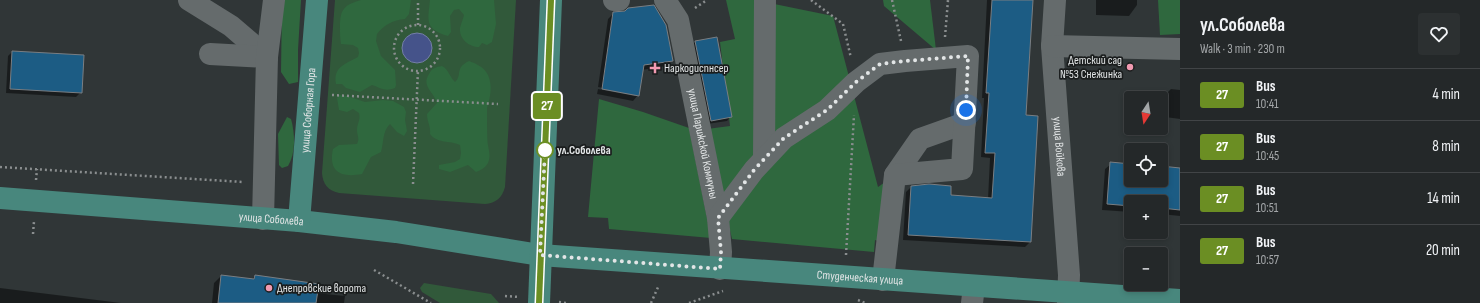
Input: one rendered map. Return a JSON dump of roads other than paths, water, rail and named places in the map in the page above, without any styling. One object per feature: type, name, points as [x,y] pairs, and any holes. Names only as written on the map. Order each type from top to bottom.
[{"type":"main road","name":"улица Соборная Гора","points":[[299,221],[317,0]]},
{"type":"main road","points":[[539,303],[551,0]]},
{"type":"main road","name":"улица Соболева","points":[[0,198],[299,221],[396,232],[540,255]]},
{"type":"main road","name":"Студенческая улица","points":[[540,255],[883,280],[973,295],[1180,300]]},
{"type":"street","points":[[189,0],[231,26],[267,57]]},
{"type":"street","points":[[263,219],[267,57],[274,0]]},
{"type":"street","points":[[614,0],[619,0]]},
{"type":"street","name":"улица Парижской Коммуны","points":[[665,0],[678,20],[718,218],[721,252],[720,269]]},
{"type":"street","points":[[764,159],[765,0]]},
{"type":"street","name":"улица Войкова","points":[[1054,0],[1052,46],[1069,275],[1068,298]]},
{"type":"street","points":[[1052,46],[1180,49]]},
{"type":"street","points":[[210,54],[267,57]]},
{"type":"street","points":[[718,218],[754,170],[784,138],[827,110],[856,82],[880,64],[968,56],[962,169],[895,175]]},
{"type":"street","points":[[883,280],[895,175],[920,139],[965,123]]},
{"type":"water","points":[[417,33],[428,37],[432,48],[428,59],[417,63],[406,59],[402,48],[406,37]]},
{"type":"place","name":"Детский сад №53 Снежинка","points":[[1130,67]]},
{"type":"place","name":"Наркодиспнсер","points":[[655,68]]},
{"type":"place","name":"ул.Соболева","points":[[545,150]]},
{"type":"place","name":"Днепровские ворота","points":[[269,288]]}]
